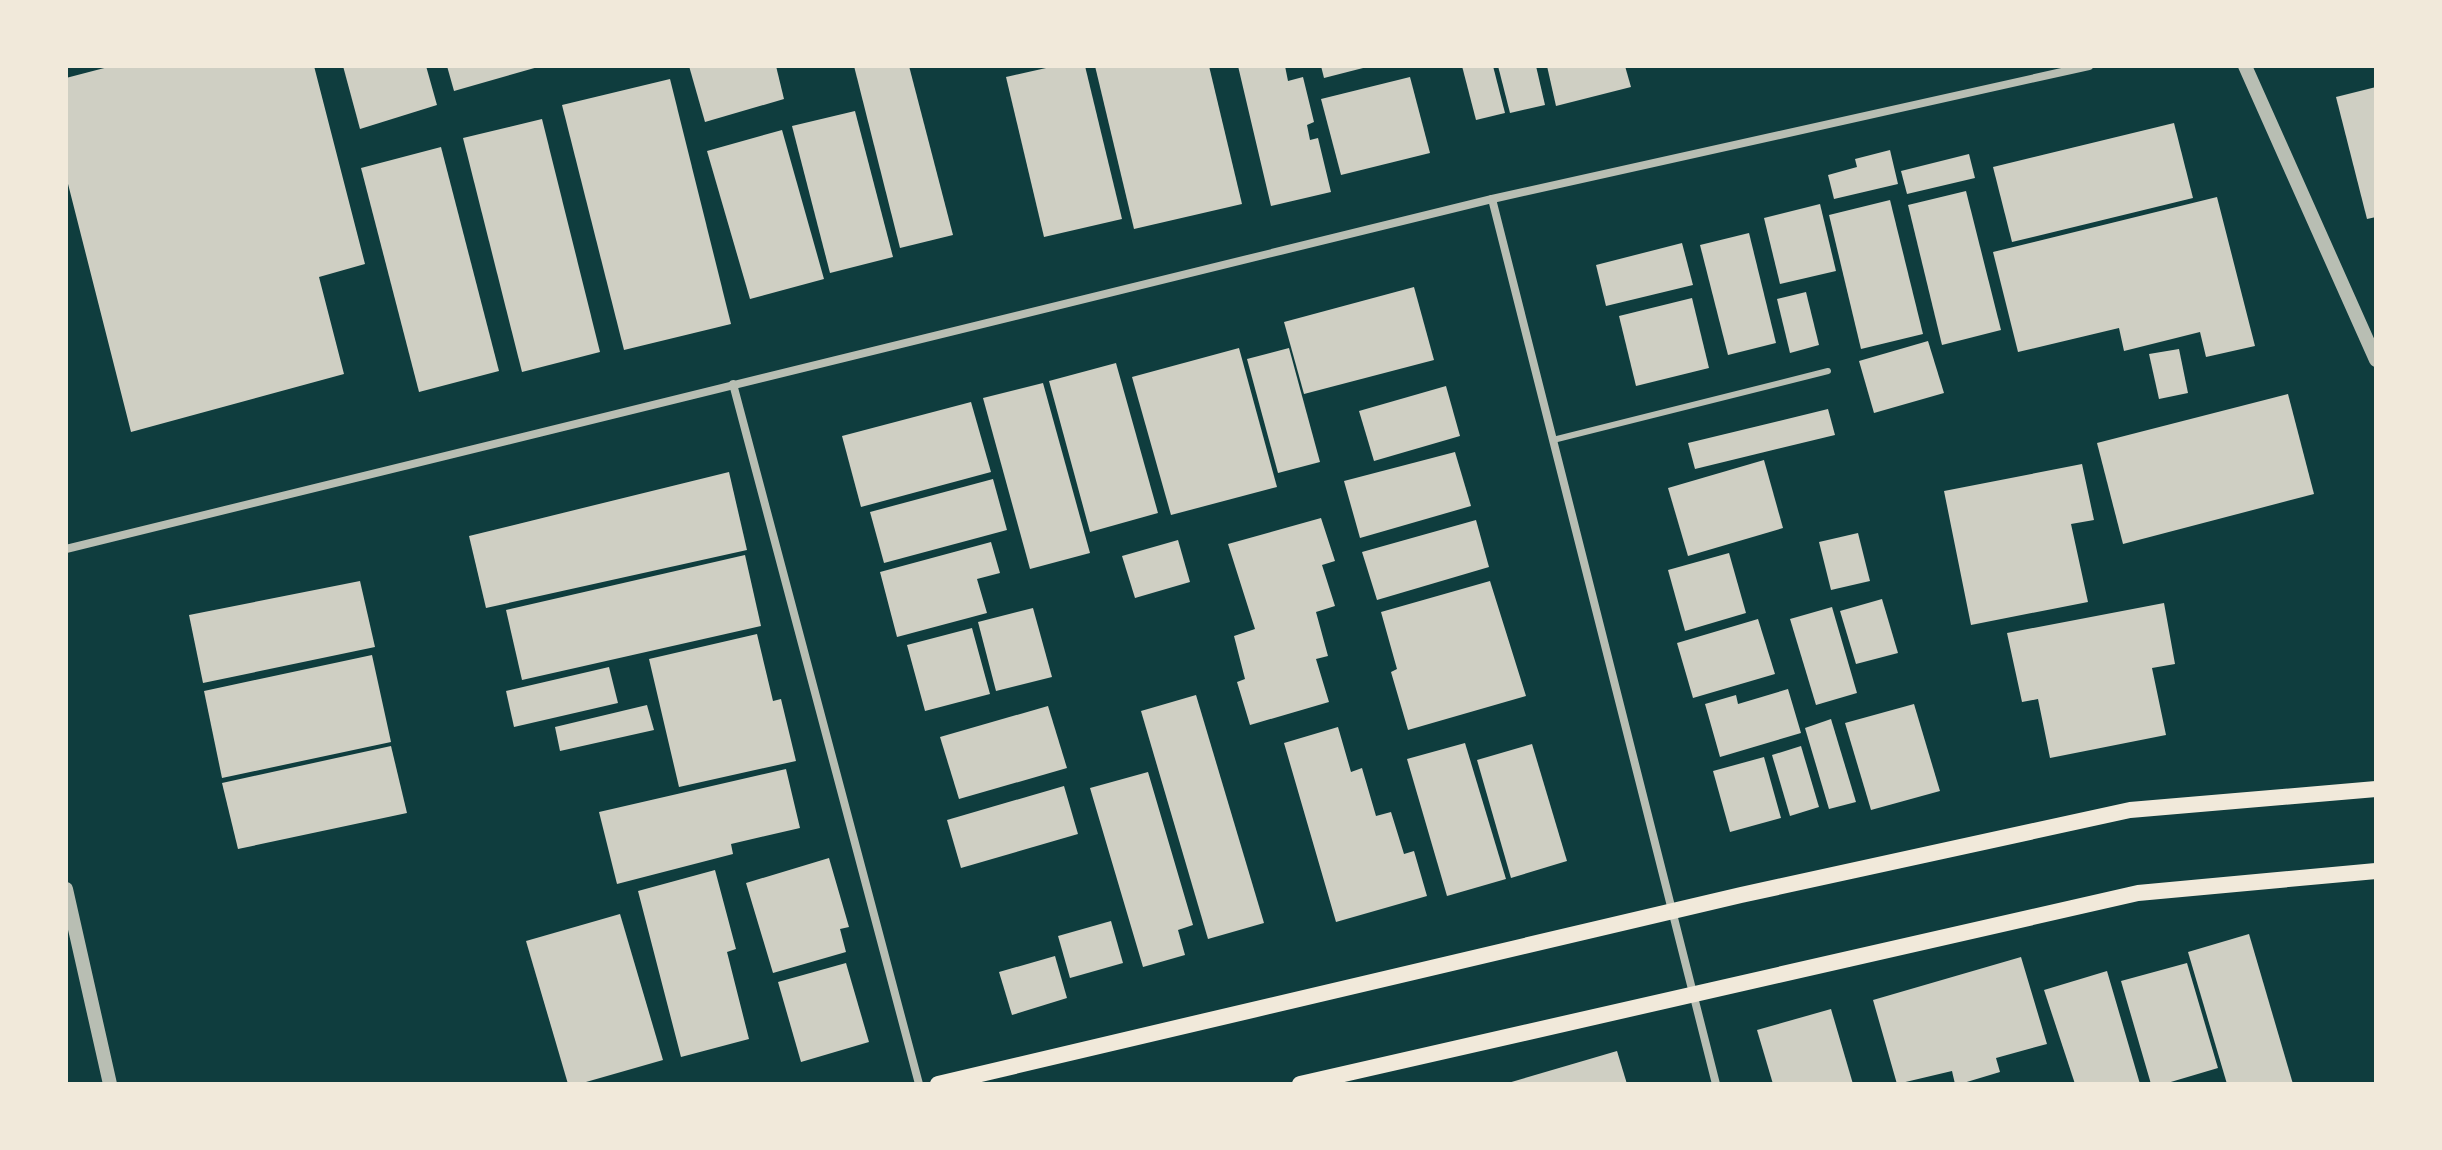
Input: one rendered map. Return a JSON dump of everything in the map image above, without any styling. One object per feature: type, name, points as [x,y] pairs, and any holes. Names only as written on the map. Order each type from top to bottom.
[{"type":"main road","points":[[938,1084],[1673,912],[2130,810],[2376,789]]},
{"type":"main road","points":[[1300,1084],[2138,893],[2376,871]]},
{"type":"street","points":[[66,549],[1492,199],[2089,66]]},
{"type":"street","points":[[2245,66],[2376,360]]},
{"type":"street","points":[[1492,199],[1716,1084]]},
{"type":"street","points":[[733,384],[919,1084]]},
{"type":"street","points":[[66,889],[110,1084]]},
{"type":"lane","points":[[1553,440],[1828,371]]},
{"type":"building","points":[[112,66],[314,66],[365,264],[319,277],[344,374],[131,432],[66,176],[66,78]]},
{"type":"building","points":[[343,66],[426,66],[437,105],[360,129]]},
{"type":"building","points":[[447,66],[538,66],[538,67],[454,91]]},
{"type":"building","points":[[689,66],[776,66],[784,99],[705,122]]},
{"type":"building","points":[[854,66],[909,66],[953,235],[900,248]]},
{"type":"building","points":[[1055,66],[1085,66],[1122,219],[1044,237],[1006,77]]},
{"type":"building","points":[[1095,66],[1209,66],[1242,204],[1134,229]]},
{"type":"building","points":[[1238,66],[1285,66],[1288,81],[1303,77],[1314,122],[1307,125],[1310,140],[1318,138],[1331,192],[1271,206]]},
{"type":"building","points":[[1321,66],[1367,66],[1367,67],[1324,78]]},
{"type":"building","points":[[1462,66],[1493,66],[1505,113],[1476,120]]},
{"type":"building","points":[[1498,66],[1536,66],[1545,105],[1510,113]]},
{"type":"building","points":[[1547,66],[1625,66],[1631,87],[1556,106]]},
{"type":"building","points":[[1410,77],[1430,153],[1341,175],[1321,99]]},
{"type":"building","points":[[670,79],[731,324],[624,350],[562,105]]},
{"type":"building","points":[[2376,87],[2376,217],[2367,219],[2336,97]]},
{"type":"building","points":[[855,111],[893,257],[830,273],[792,126]]},
{"type":"building","points":[[542,119],[600,352],[522,372],[463,138]]},
{"type":"building","points":[[2174,123],[2193,198],[2012,242],[1993,167]]},
{"type":"building","points":[[782,130],[824,279],[750,299],[707,151]]},
{"type":"building","points":[[441,147],[499,371],[419,392],[361,168]]},
{"type":"building","points":[[1890,150],[1898,184],[1834,199],[1828,175],[1857,167],[1855,159]]},
{"type":"building","points":[[1969,154],[1975,178],[1907,194],[1901,171]]},
{"type":"building","points":[[1966,191],[2001,330],[1942,345],[1908,205]]},
{"type":"building","points":[[2217,197],[2255,346],[2206,357],[2200,332],[2124,351],[2119,328],[2018,352],[1993,252]]},
{"type":"building","points":[[1890,200],[1923,334],[1861,349],[1829,215]]},
{"type":"building","points":[[1820,204],[1836,271],[1780,284],[1764,218]]},
{"type":"building","points":[[1749,233],[1776,343],[1728,355],[1700,245]]},
{"type":"building","points":[[1682,243],[1693,285],[1606,306],[1596,265]]},
{"type":"building","points":[[1414,287],[1434,360],[1304,394],[1284,322]]},
{"type":"building","points":[[1806,292],[1819,345],[1790,353],[1777,299]]},
{"type":"building","points":[[1692,298],[1709,368],[1636,386],[1619,316]]},
{"type":"building","points":[[1928,341],[1944,393],[1874,413],[1859,361]]},
{"type":"building","points":[[1239,348],[1277,487],[1171,515],[1132,377]]},
{"type":"building","points":[[1289,348],[1320,462],[1278,473],[1247,359]]},
{"type":"building","points":[[2179,349],[2188,393],[2159,399],[2149,354]]},
{"type":"building","points":[[1116,363],[1158,513],[1090,532],[1049,381]]},
{"type":"building","points":[[1043,383],[1090,553],[1030,569],[983,398]]},
{"type":"building","points":[[1446,386],[1460,436],[1374,461],[1359,411]]},
{"type":"building","points":[[2288,394],[2314,494],[2123,544],[2097,443]]},
{"type":"building","points":[[971,402],[991,472],[861,507],[842,436]]},
{"type":"building","points":[[1828,409],[1835,435],[1695,469],[1688,443]]},
{"type":"building","points":[[1455,452],[1471,506],[1360,538],[1344,481]]},
{"type":"building","points":[[1764,460],[1783,528],[1688,556],[1668,488]]},
{"type":"building","points":[[2082,464],[2094,520],[2071,524],[2088,602],[1971,625],[1944,491]]},
{"type":"building","points":[[729,472],[747,550],[486,608],[469,536]]},
{"type":"building","points":[[993,479],[1007,530],[884,563],[870,512]]},
{"type":"building","points":[[1321,518],[1335,561],[1322,565],[1335,606],[1316,612],[1328,656],[1316,659],[1329,702],[1250,725],[1237,682],[1245,679],[1234,636],[1255,629],[1228,544]]},
{"type":"building","points":[[1476,520],[1489,567],[1377,600],[1362,552]]},
{"type":"building","points":[[1858,533],[1870,581],[1831,590],[1819,542]]},
{"type":"building","points":[[1178,540],[1190,582],[1135,598],[1122,556]]},
{"type":"building","points":[[991,542],[1000,573],[977,579],[987,613],[897,637],[880,572]]},
{"type":"building","points":[[1729,553],[1746,613],[1685,631],[1668,570]]},
{"type":"building","points":[[745,555],[761,626],[522,680],[506,610]]},
{"type":"building","points":[[360,581],[375,647],[203,683],[189,615]]},
{"type":"building","points":[[1490,581],[1526,696],[1408,730],[1391,672],[1397,669],[1381,612]]},
{"type":"building","points":[[1882,599],[1898,653],[1856,664],[1840,611]]},
{"type":"building","points":[[2164,603],[2175,664],[2152,668],[2166,735],[2050,758],[2038,699],[2022,702],[2007,633]]},
{"type":"building","points":[[1832,607],[1857,693],[1816,705],[1790,619]]},
{"type":"building","points":[[1033,608],[1052,677],[996,691],[978,622]]},
{"type":"building","points":[[1758,619],[1775,674],[1693,698],[1677,643]]},
{"type":"building","points":[[972,628],[990,694],[925,711],[907,645]]},
{"type":"building","points":[[757,634],[773,701],[781,699],[796,761],[679,787],[649,659]]},
{"type":"building","points":[[372,655],[391,742],[222,778],[204,691]]},
{"type":"building","points":[[609,667],[618,703],[514,727],[506,691]]},
{"type":"building","points":[[1788,689],[1801,733],[1720,757],[1705,704],[1736,695],[1738,704]]},
{"type":"building","points":[[1196,695],[1264,923],[1208,939],[1141,711]]},
{"type":"building","points":[[1914,704],[1940,791],[1871,810],[1845,723]]},
{"type":"building","points":[[647,705],[654,730],[560,751],[555,727]]},
{"type":"building","points":[[1048,706],[1067,768],[959,799],[940,737]]},
{"type":"building","points":[[1831,719],[1856,802],[1829,809],[1805,728]]},
{"type":"building","points":[[1338,727],[1351,772],[1362,768],[1376,816],[1391,812],[1404,854],[1414,851],[1427,896],[1336,922],[1284,743]]},
{"type":"building","points":[[1465,743],[1506,879],[1447,896],[1407,759]]},
{"type":"building","points":[[1532,744],[1567,861],[1511,878],[1477,760]]},
{"type":"building","points":[[391,746],[407,813],[238,849],[222,783]]},
{"type":"building","points":[[1801,746],[1819,807],[1790,816],[1772,755]]},
{"type":"building","points":[[1764,757],[1781,818],[1730,832],[1713,771]]},
{"type":"building","points":[[786,769],[800,828],[731,844],[733,854],[617,884],[599,812]]},
{"type":"building","points":[[1148,772],[1193,925],[1178,930],[1185,955],[1143,967],[1090,788]]},
{"type":"building","points":[[1064,786],[1078,834],[961,868],[947,820]]},
{"type":"building","points":[[829,858],[849,927],[840,929],[846,952],[773,973],[746,883]]},
{"type":"building","points":[[715,870],[736,949],[727,952],[749,1039],[681,1057],[638,891]]},
{"type":"building","points":[[620,914],[663,1060],[579,1084],[568,1084],[526,941]]},
{"type":"building","points":[[1111,921],[1123,963],[1070,978],[1058,936]]},
{"type":"building","points":[[2249,934],[2293,1084],[2227,1084],[2188,952]]},
{"type":"building","points":[[1055,956],[1067,998],[1012,1015],[999,972]]},
{"type":"building","points":[[2021,957],[2047,1044],[1996,1058],[2000,1072],[1960,1084],[1955,1084],[1952,1071],[1897,1084],[1873,1000]]},
{"type":"building","points":[[846,963],[869,1042],[801,1062],[778,982]]},
{"type":"building","points":[[2187,963],[2218,1068],[2164,1084],[2151,1084],[2121,981]]},
{"type":"building","points":[[2107,971],[2140,1084],[2075,1084],[2044,990]]},
{"type":"building","points":[[1831,1009],[1853,1084],[1773,1084],[1757,1030]]},
{"type":"building","points":[[1617,1051],[1627,1084],[1508,1084],[1508,1083]]}]
